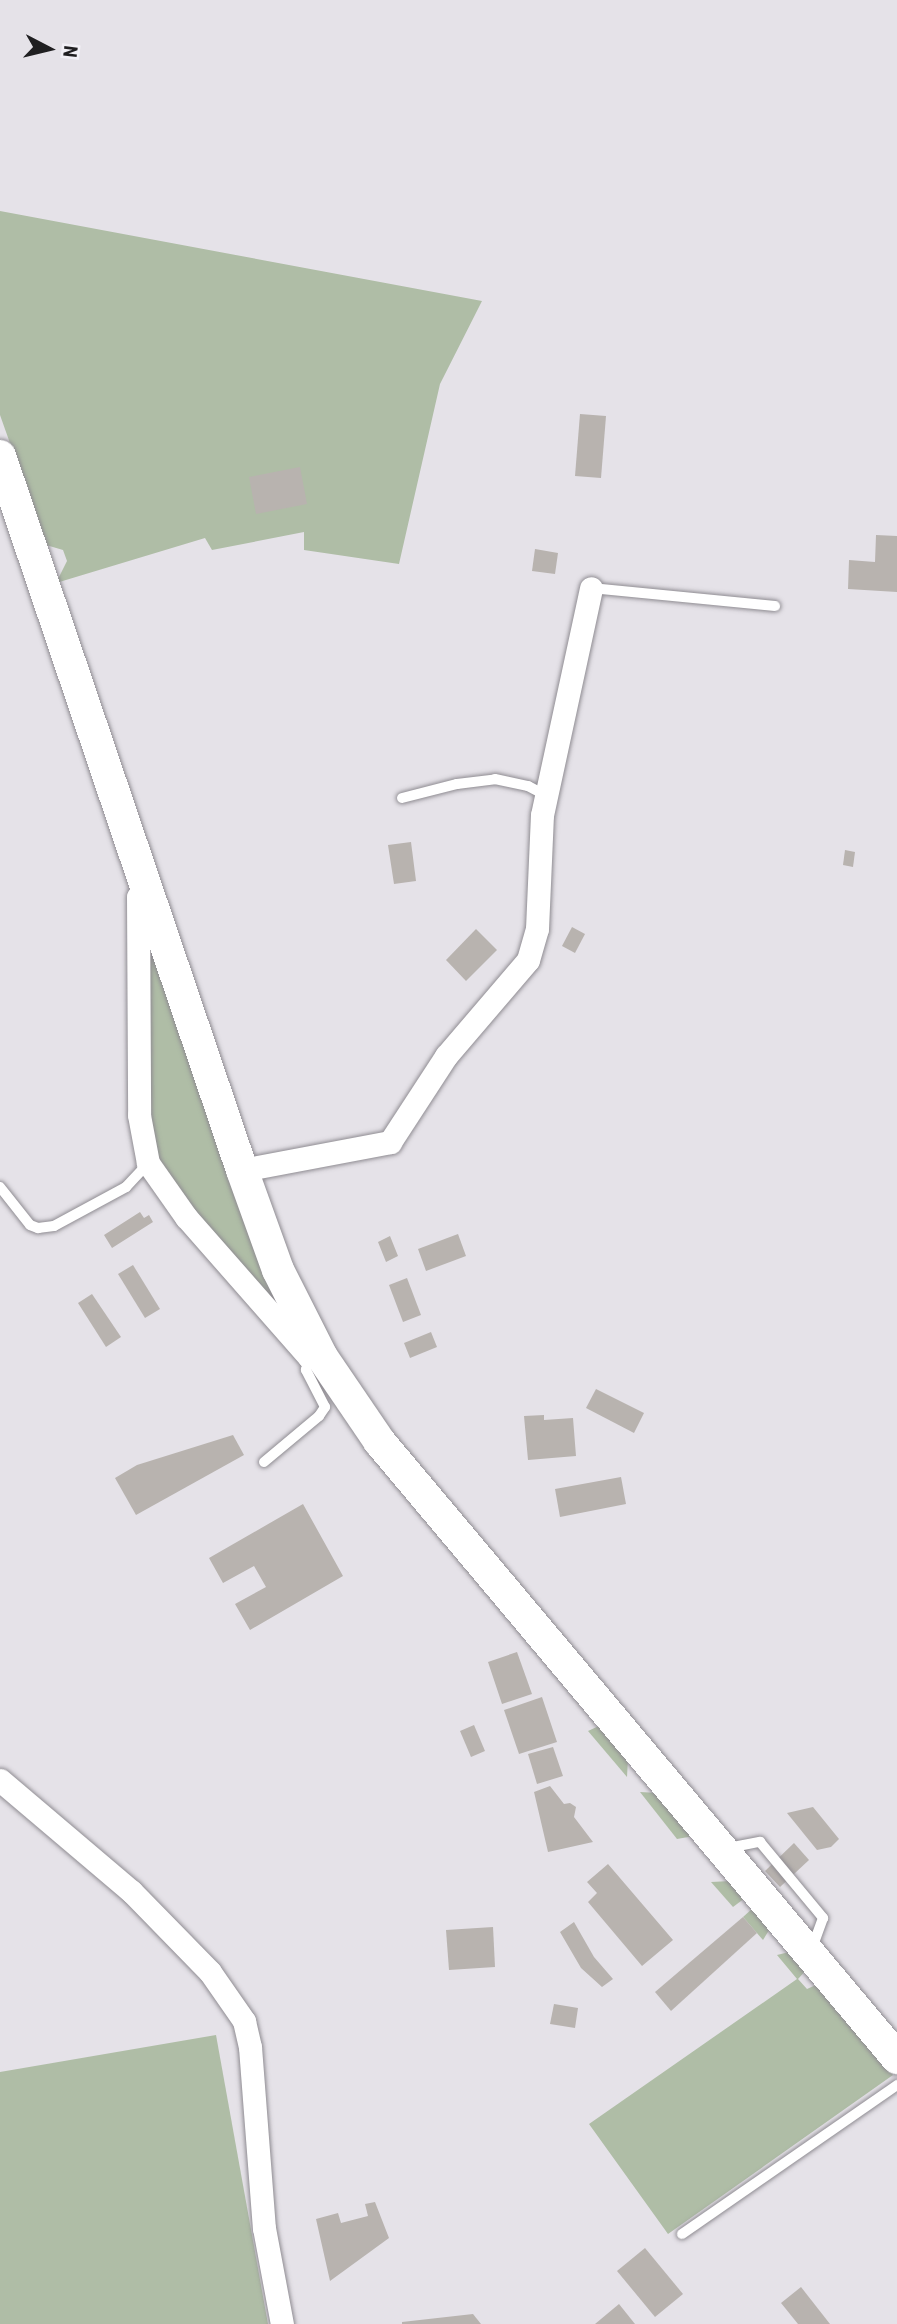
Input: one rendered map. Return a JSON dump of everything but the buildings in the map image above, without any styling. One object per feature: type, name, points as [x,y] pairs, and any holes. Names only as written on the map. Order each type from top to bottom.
[{"type":"main road","points":[[0,456],[242,1170],[278,1270],[315,1357],[379,1441],[897,2058]]},
{"type":"street","points":[[242,1170],[390,1142],[446,1056],[528,960],[537,929],[541,815],[591,588]]},
{"type":"street","points":[[146,884],[138,897],[139,1115],[148,1163],[186,1217],[315,1357]]},
{"type":"street","points":[[0,1780],[131,1891],[210,1972],[244,2021],[250,2047],[264,2228],[282,2324]]},
{"type":"lane","points":[[591,588],[775,606]]},
{"type":"lane","points":[[402,798],[457,783],[495,779],[528,786],[545,795]]},
{"type":"lane","points":[[0,1186],[30,1225],[38,1228],[54,1226],[126,1187],[148,1163]]},
{"type":"lane","points":[[264,1462],[319,1416],[325,1407],[306,1370],[315,1357]]},
{"type":"lane","points":[[682,2234],[897,2085]]},
{"type":"green space","points":[[0,211],[482,301],[440,384],[399,564],[304,550],[304,532],[212,550],[205,538],[56,583],[67,561],[63,550],[46,545],[0,415]]},
{"type":"green space","points":[[150,926],[299,1336],[165,1175],[155,1159],[146,1112]]},
{"type":"green space","points":[[601,1725],[628,1758],[627,1777],[588,1731]]},
{"type":"green space","points":[[640,1792],[658,1793],[694,1836],[677,1839]]},
{"type":"green space","points":[[731,1881],[745,1898],[733,1907],[711,1882]]},
{"type":"green space","points":[[753,1908],[771,1927],[763,1940],[743,1917]]},
{"type":"green space","points":[[793,1951],[808,1968],[798,1979],[807,1989],[816,1985],[893,2075],[668,2234],[589,2124],[797,1979],[777,1955]]},
{"type":"green space","points":[[216,2035],[268,2324],[0,2324],[0,2072]]}]
